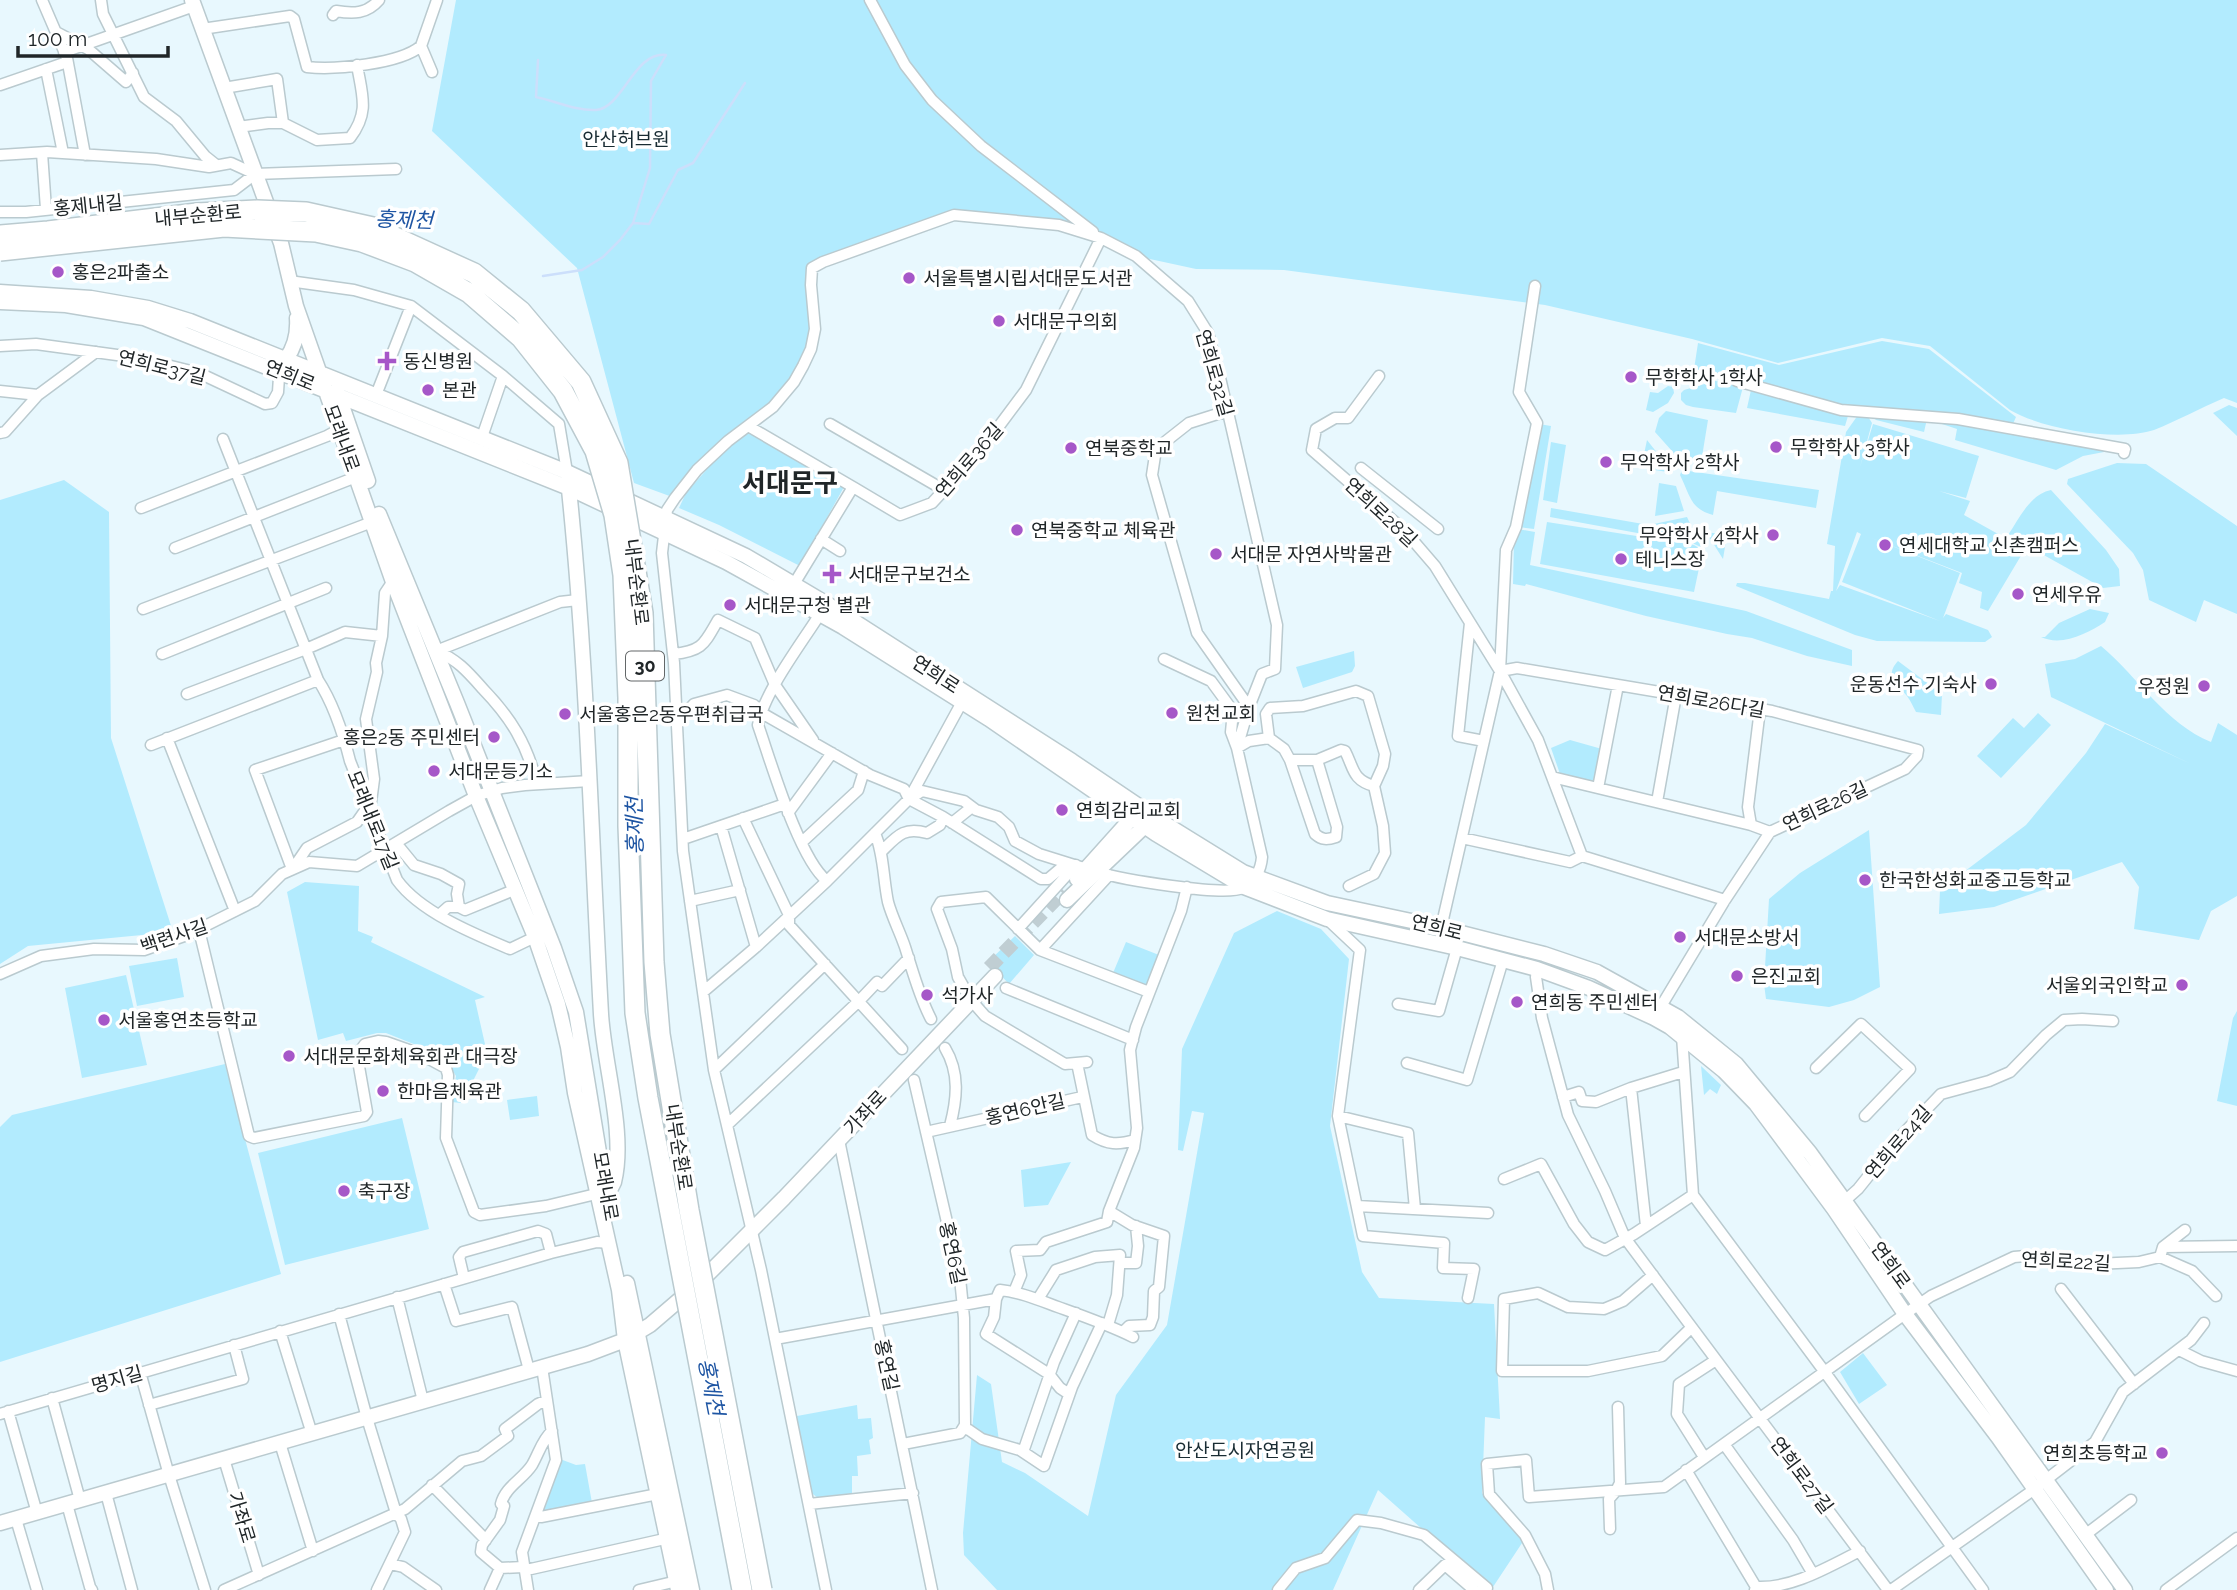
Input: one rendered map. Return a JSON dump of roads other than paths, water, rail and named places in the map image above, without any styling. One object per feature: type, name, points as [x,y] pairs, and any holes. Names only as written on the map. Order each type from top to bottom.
[{"type":"highway","name":"내부순환로","points":[[0,235],[257,209],[306,212],[373,227],[474,274],[522,311],[581,382],[618,463],[643,613],[654,962],[660,1034],[689,1210],[762,1590]]},
{"type":"highway","name":"내부순환로","points":[[0,251],[224,227],[316,232],[362,242],[415,262],[468,293],[521,338],[563,391],[595,451],[614,515],[623,575],[635,1013],[648,1098],[742,1590]]},
{"type":"main road","name":"모래내로","points":[[193,3],[279,239],[296,306],[380,517],[398,576],[476,796],[535,937],[558,1004],[575,1093],[601,1193],[692,1590]]},
{"type":"main road","points":[[289,282],[302,298],[328,384]]},
{"type":"main road","name":"연희로","points":[[0,292],[91,298],[148,308],[190,321],[283,365],[588,497],[746,556],[794,584],[1244,887],[1327,919],[1537,969],[1658,1012],[1682,1037],[1724,1071],[1756,1104],[1919,1304],[2040,1484],[2106,1590]]},
{"type":"main road","name":"연희로","points":[[0,302],[66,305],[144,318],[283,365]]},
{"type":"main road","points":[[283,365],[298,331],[296,306]]},
{"type":"main road","name":"모래내로","points":[[328,384],[338,430],[372,522],[436,651],[554,948],[576,1012],[599,1144],[601,1193],[609,1243],[632,1336],[658,1494],[678,1585]]},
{"type":"main road","name":"연희로","points":[[328,384],[376,396],[574,475],[820,614],[1143,817],[1243,872],[1327,903],[1544,954],[1597,972],[1658,1012],[1703,1036],[1742,1070],[1810,1153],[1905,1314],[2040,1484],[2085,1535],[2125,1590]]},
{"type":"main road","points":[[574,475],[569,488],[590,781],[602,1027],[618,1143],[614,1182],[611,1188],[601,1193]]},
{"type":"main road","points":[[1066,895],[1087,869],[1143,817]]},
{"type":"main road","name":"가좌로","points":[[632,1336],[665,1315],[751,1231],[839,1140],[992,972]]},
{"type":"main road","points":[[751,1231],[759,1212],[969,997]]},
{"type":"main road","points":[[599,1144],[608,1151],[618,1143]]},
{"type":"main road","points":[[0,1523],[536,1369],[632,1336]]},
{"type":"street","points":[[42,0],[66,57],[85,155]]},
{"type":"street","points":[[101,0],[103,14],[144,97],[176,121],[215,164]]},
{"type":"street","points":[[333,15],[336,11],[356,14],[374,6],[379,0]]},
{"type":"street","points":[[202,29],[290,16],[294,19],[307,67],[344,69],[412,53],[421,46],[437,0]]},
{"type":"street","points":[[870,0],[905,65],[932,100],[981,146],[1101,238]]},
{"type":"street","name":"모래내로","points":[[0,85],[46,69],[82,46],[193,3]]},
{"type":"street","points":[[55,32],[82,46],[125,82],[133,73]]},
{"type":"street","points":[[421,46],[432,72]]},
{"type":"street","points":[[238,127],[283,123],[317,140],[350,138],[360,124],[364,107],[357,65]]},
{"type":"street","points":[[46,69],[63,153]]},
{"type":"street","points":[[224,88],[277,79],[283,123]]},
{"type":"street","points":[[42,153],[46,209]]},
{"type":"street","points":[[0,155],[63,153],[156,159],[209,167],[231,163],[255,174],[396,169]]},
{"type":"street","name":"홍제내길","points":[[0,212],[234,190],[255,174]]},
{"type":"street","name":"연희로32길","points":[[658,523],[697,470],[782,397],[793,382],[811,349],[816,329],[811,285],[812,268],[954,215],[1059,225],[1101,238],[1136,256],[1188,301],[1208,333],[1277,625],[1275,669],[1262,674],[1237,748],[1262,857],[1261,869],[1256,877]]},
{"type":"street","name":"연희로36길","points":[[853,487],[901,515],[932,503],[982,449],[1026,390],[1101,238]]},
{"type":"street","points":[[289,282],[354,290],[411,306],[503,376],[559,424],[574,475]]},
{"type":"street","points":[[1441,928],[1500,671],[1506,550],[1516,527],[1537,423],[1519,392],[1535,286]]},
{"type":"street","points":[[376,396],[411,306]]},
{"type":"street","name":"연희로37길","points":[[0,346],[36,344],[139,358],[199,373],[265,404],[272,403],[277,396],[283,365]]},
{"type":"street","points":[[0,433],[5,432],[38,395],[96,352]]},
{"type":"street","points":[[482,437],[503,376]]},
{"type":"street","name":"연희로28길","points":[[1378,376],[1348,418],[1335,418],[1316,429],[1312,450],[1404,530],[1435,566],[1500,671],[1538,740],[1582,856]]},
{"type":"street","points":[[1737,381],[1841,410],[1958,419],[2125,449],[2124,453]]},
{"type":"street","points":[[0,391],[38,395]]},
{"type":"street","points":[[1227,411],[1189,423],[1156,449],[1152,475],[1197,633],[1249,707]]},
{"type":"street","points":[[831,425],[944,490]]},
{"type":"street","points":[[748,426],[853,487],[794,584]]},
{"type":"street","points":[[141,508],[338,430]]},
{"type":"street","name":"모래내로17길","points":[[222,439],[344,740],[397,880],[405,891],[459,928],[510,948],[535,937]]},
{"type":"street","points":[[1361,468],[1438,529]]},
{"type":"street","points":[[175,548],[356,477]]},
{"type":"street","points":[[142,609],[372,522]]},
{"type":"street","points":[[658,523],[673,654],[683,839],[714,1070],[775,1339],[826,1590]]},
{"type":"street","points":[[821,539],[840,551]]},
{"type":"street","points":[[292,869],[307,848],[357,822],[371,802],[374,779],[366,719],[377,672],[385,593],[398,576]]},
{"type":"street","points":[[162,654],[326,588]]},
{"type":"street","points":[[436,651],[560,602],[578,600]]},
{"type":"street","points":[[820,614],[775,685],[760,712],[758,725],[802,842],[818,874],[827,881]]},
{"type":"street","points":[[673,654],[693,652],[706,641],[718,620],[755,638],[775,685],[814,743]]},
{"type":"street","points":[[1470,623],[1458,736],[1484,741]]},
{"type":"street","points":[[187,694],[345,632],[382,636]]},
{"type":"street","points":[[436,651],[452,657],[505,712],[519,734],[537,784]]},
{"type":"street","points":[[1164,659],[1211,681],[1233,711],[1231,732],[1237,748],[1249,741],[1269,738],[1284,749],[1311,827],[1315,834],[1329,840],[1336,837],[1337,827],[1317,760]]},
{"type":"street","name":"연희로26다길","points":[[1500,671],[1517,668],[1760,709],[1918,750]]},
{"type":"street","points":[[151,745],[318,680]]},
{"type":"street","points":[[1598,788],[1618,685]]},
{"type":"street","points":[[1269,738],[1266,714],[1270,708],[1303,706],[1356,691],[1367,696],[1385,754],[1374,786],[1384,826],[1385,853],[1374,874],[1349,886]]},
{"type":"street","points":[[677,722],[694,704],[727,695],[754,705],[760,712],[814,743],[864,771],[904,789],[909,799],[1041,879],[1087,869]]},
{"type":"street","points":[[1657,802],[1676,695]]},
{"type":"street","points":[[909,799],[962,702]]},
{"type":"street","points":[[1751,825],[1748,807],[1760,709]]},
{"type":"street","points":[[167,738],[236,911]]},
{"type":"street","points":[[292,869],[255,769],[344,740]]},
{"type":"street","points":[[1290,760],[1317,760],[1341,750],[1345,751],[1357,778],[1364,784],[1374,786]]},
{"type":"street","name":"연희로26길","points":[[1658,1012],[1725,900],[1770,832],[1905,769],[1917,756],[1918,750]]},
{"type":"street","points":[[683,839],[743,818],[787,808],[832,753]]},
{"type":"street","points":[[802,842],[858,790],[864,771]]},
{"type":"street","points":[[1552,777],[1751,825],[1770,832]]},
{"type":"street","points":[[476,796],[537,784],[590,781]]},
{"type":"street","points":[[704,992],[827,881],[909,799],[922,791],[964,801],[998,817],[1009,827],[1015,841],[1040,854],[1087,869],[1187,887],[1233,891],[1244,887],[1256,877]]},
{"type":"street","name":"백련사길","points":[[0,974],[41,956],[93,949],[144,950],[199,930],[255,901],[282,874],[292,869],[309,862],[357,866],[476,796]]},
{"type":"street","points":[[882,851],[900,833],[914,830],[927,833],[972,807]]},
{"type":"street","points":[[743,818],[789,915],[789,925],[902,1049]]},
{"type":"street","points":[[721,826],[756,947]]},
{"type":"street","points":[[875,833],[882,851],[883,877],[889,906],[931,1019]]},
{"type":"street","points":[[1462,838],[1570,862],[1582,856],[1725,900]]},
{"type":"street","points":[[396,843],[414,865],[441,873],[459,884],[459,907]]},
{"type":"street","points":[[1018,929],[1087,869]]},
{"type":"street","points":[[1040,950],[1087,869]]},
{"type":"street","points":[[1014,1292],[1021,1275],[1016,1251],[1040,1250],[1046,1242],[1107,1222],[1137,1128],[1130,1050],[1149,992],[1181,911],[1187,887]]},
{"type":"street","points":[[439,915],[448,907],[465,910],[514,890]]},
{"type":"street","points":[[690,901],[740,890]]},
{"type":"street","points":[[1082,1097],[1082,1063],[1065,1064],[985,1016],[969,997],[958,977],[952,949],[937,909],[941,902],[986,897],[1018,929],[1030,937],[1040,950],[1149,992]]},
{"type":"street","points":[[1327,919],[1360,950],[1338,1116],[1363,1236],[1444,1243],[1443,1268],[1474,1269],[1468,1297]]},
{"type":"street","name":"모래내로","points":[[199,930],[247,1134],[250,1137],[365,1116],[367,1112],[358,1052],[365,1044],[384,1041],[420,1054],[446,1068],[446,1138],[474,1212],[480,1214],[546,1206],[601,1193]]},
{"type":"street","name":"연희로","points":[[1398,1004],[1439,1012],[1457,948]]},
{"type":"street","points":[[727,1125],[877,982],[882,985],[909,958]]},
{"type":"street","points":[[1407,1063],[1466,1080],[1503,960]]},
{"type":"street","points":[[714,1070],[825,964]]},
{"type":"street","name":"연희로27길","points":[[1537,969],[1542,1018],[1568,1115],[1625,1238],[1890,1590]]},
{"type":"street","points":[[1006,988],[1133,1040]]},
{"type":"street","name":"연희로24길","points":[[1839,1205],[1941,1094],[1989,1081],[2010,1072],[2064,1020],[2113,1021]]},
{"type":"street","name":"연희로24길","points":[[1816,1068],[1861,1024],[1910,1069],[1865,1116]]},
{"type":"street","points":[[1682,1037],[1693,1195],[1983,1590]]},
{"type":"street","points":[[945,1048],[955,1067],[955,1108],[950,1126]]},
{"type":"street","points":[[1563,1097],[1579,1092],[1582,1101],[1596,1102],[1683,1072]]},
{"type":"street","name":"홍연6길","points":[[914,1080],[960,1278],[963,1428]]},
{"type":"street","points":[[1631,1088],[1646,1226]]},
{"type":"street","name":"홍연6안길","points":[[926,1132],[1082,1097],[1092,1135],[1103,1142],[1118,1145],[1135,1140]]},
{"type":"street","points":[[1338,1116],[1408,1133],[1415,1209]]},
{"type":"street","name":"홍연길","points":[[839,1140],[932,1590]]},
{"type":"street","points":[[1504,1179],[1541,1164],[1574,1224],[1588,1242],[1605,1250],[1693,1195]]},
{"type":"street","points":[[1357,1206],[1488,1213]]},
{"type":"street","points":[[1069,1394],[1049,1374],[986,1334],[994,1317],[1000,1290],[1038,1299],[1128,1335],[1129,1326],[1150,1325],[1154,1290],[1159,1287],[1164,1236],[1136,1226],[1109,1211]]},
{"type":"street","points":[[1120,1263],[1136,1264],[1136,1226]]},
{"type":"street","name":"연희로22길","points":[[1905,1314],[1942,1291],[2014,1257],[2026,1256],[2067,1263],[2138,1262],[2161,1252],[2185,1230]]},
{"type":"street","points":[[464,1278],[459,1257],[463,1252],[538,1231],[545,1234],[551,1253]]},
{"type":"street","name":"명지길","points":[[4,1413],[551,1253],[597,1242],[609,1243]]},
{"type":"street","points":[[2161,1252],[2237,1246]]},
{"type":"street","points":[[2161,1252],[2192,1272],[2216,1296]]},
{"type":"street","points":[[903,1444],[960,1433],[963,1428],[982,1439],[1023,1452],[1044,1466],[1069,1394],[1117,1295],[1120,1255],[1095,1257],[1056,1270],[1038,1299]]},
{"type":"street","points":[[1653,1275],[1623,1301],[1604,1309],[1568,1307],[1538,1293],[1504,1299],[1502,1371],[1588,1371],[1662,1356],[1691,1328]]},
{"type":"street","points":[[444,1284],[456,1321],[512,1307],[547,1400],[556,1460],[523,1548],[523,1567],[528,1590]]},
{"type":"street","points":[[2061,1289],[2134,1384]]},
{"type":"street","points":[[397,1297],[423,1401]]},
{"type":"street","points":[[775,1339],[996,1299]]},
{"type":"street","points":[[1023,1452],[1049,1374],[1076,1313]]},
{"type":"street","points":[[339,1314],[367,1418],[396,1513],[405,1532],[377,1590]]},
{"type":"street","name":"연희로","points":[[1548,1590],[1545,1574],[1525,1535],[1489,1494],[1487,1464],[1526,1460],[1529,1497],[1664,1486],[1905,1314]]},
{"type":"street","points":[[1890,1590],[2095,1442],[2123,1392],[2191,1340],[2204,1323]]},
{"type":"street","points":[[281,1331],[312,1434]]},
{"type":"street","name":"명지길","points":[[149,1405],[243,1379],[234,1345]]},
{"type":"street","points":[[2179,1350],[2201,1361],[2237,1371]]},
{"type":"street","points":[[1704,1457],[1677,1414],[1679,1384],[1716,1360]]},
{"type":"street","points":[[140,1372],[205,1590]]},
{"type":"street","points":[[52,1398],[92,1590]]},
{"type":"street","points":[[224,1590],[405,1509],[463,1461],[481,1456],[508,1436],[505,1429],[547,1400]]},
{"type":"street","points":[[1610,1529],[1609,1499],[1617,1491],[1619,1483],[1618,1407]]},
{"type":"street","points":[[4,1413],[37,1513]]},
{"type":"street","points":[[552,1431],[545,1437],[531,1467],[506,1492],[501,1504],[504,1506],[500,1520],[482,1545],[481,1552],[500,1568],[531,1569],[669,1538]]},
{"type":"street","points":[[280,1443],[313,1551]]},
{"type":"street","points":[[1724,1444],[1793,1540],[1813,1574]]},
{"type":"street","name":"가좌로","points":[[224,1459],[259,1575]]},
{"type":"street","points":[[1686,1470],[1755,1588],[1799,1585],[1813,1574],[1860,1551]]},
{"type":"street","points":[[432,1485],[486,1540]]},
{"type":"street","points":[[106,1493],[132,1590]]},
{"type":"street","points":[[809,1504],[913,1493]]},
{"type":"street","points":[[536,1516],[658,1494]]},
{"type":"street","points":[[2085,1535],[2131,1500]]},
{"type":"street","points":[[16,1519],[37,1590]]},
{"type":"street","points":[[1278,1590],[1296,1568],[1325,1558],[1357,1520],[1381,1523],[1424,1535],[1487,1588],[1482,1590]]},
{"type":"street","points":[[2166,1590],[2236,1541]]},
{"type":"street","points":[[390,1564],[403,1567],[436,1590]]},
{"type":"street","points":[[1419,1590],[1445,1565],[1474,1590]]},
{"type":"street","points":[[489,1590],[500,1568]]},
{"type":"street","points":[[639,1590],[678,1585]]},
{"type":"waterway","points":[[538,60],[536,97],[596,110],[614,100],[645,62],[655,56],[666,55],[651,81],[650,168],[633,223],[603,257],[582,270],[543,276]]},
{"type":"waterway","points":[[633,223],[649,224],[678,170],[693,163],[745,83]]},
{"type":"tunnel","points":[[989,968],[1064,891]]},
{"type":"place","name":"홍은2파출소","points":[[58,272]]},
{"type":"place","name":"서울특별시립서대문도서관","points":[[909,278]]},
{"type":"place","name":"서대문구의회","points":[[999,321]]},
{"type":"place","name":"동신병원","points":[[387,361]]},
{"type":"place","name":"무학학사 1학사","points":[[1631,377]]},
{"type":"place","name":"본관","points":[[428,390]]},
{"type":"place","name":"무학학사 3학사","points":[[1776,447]]},
{"type":"place","name":"연북중학교","points":[[1071,448]]},
{"type":"place","name":"무악학사 2학사","points":[[1606,462]]},
{"type":"place","name":"연북중학교 체육관","points":[[1017,530]]},
{"type":"place","name":"무악학사 4학사","points":[[1773,535]]},
{"type":"place","name":"연세대학교 신촌캠퍼스","points":[[1885,545]]},
{"type":"place","name":"서대문 자연사박물관","points":[[1216,554]]},
{"type":"place","name":"테니스장","points":[[1621,559]]},
{"type":"place","name":"서대문구보건소","points":[[832,574]]},
{"type":"place","name":"연세우유","points":[[2018,594]]},
{"type":"place","name":"서대문구청 별관","points":[[730,605]]},
{"type":"place","name":"운동선수 기숙사","points":[[1991,684]]},
{"type":"place","name":"우정원","points":[[2204,686]]},
{"type":"place","name":"원천교회","points":[[1172,713]]},
{"type":"place","name":"서울홍은2동우편취급국","points":[[565,714]]},
{"type":"place","name":"홍은2동 주민센터","points":[[494,737]]},
{"type":"place","name":"서대문등기소","points":[[434,771]]},
{"type":"place","name":"연희감리교회","points":[[1062,810]]},
{"type":"place","name":"한국한성화교중고등학교","points":[[1865,880]]},
{"type":"place","name":"서대문소방서","points":[[1680,937]]},
{"type":"place","name":"은진교회","points":[[1737,976]]},
{"type":"place","name":"서울외국인학교","points":[[2182,985]]},
{"type":"place","name":"석가사","points":[[927,995]]},
{"type":"place","name":"연희동 주민센터","points":[[1517,1002]]},
{"type":"place","name":"서울홍연초등학교","points":[[104,1020]]},
{"type":"place","name":"서대문문화체육회관 대극장","points":[[289,1056]]},
{"type":"place","name":"한마음체육관","points":[[383,1091]]},
{"type":"place","name":"축구장","points":[[344,1191]]},
{"type":"place","name":"연희초등학교","points":[[2162,1453]]},
{"type":"district","name":"서대문구","points":[[790,483]]},
{"type":"park label","name":"안산허브원","points":[[626,139]]},
{"type":"park label","name":"안산도시자연공원","points":[[1245,1450]]},
{"type":"water label","name":"홍제천","points":[[404,220]]},
{"type":"water label","name":"홍제천","points":[[635,826]]},
{"type":"water label","name":"홍제천","points":[[711,1387]]}]
